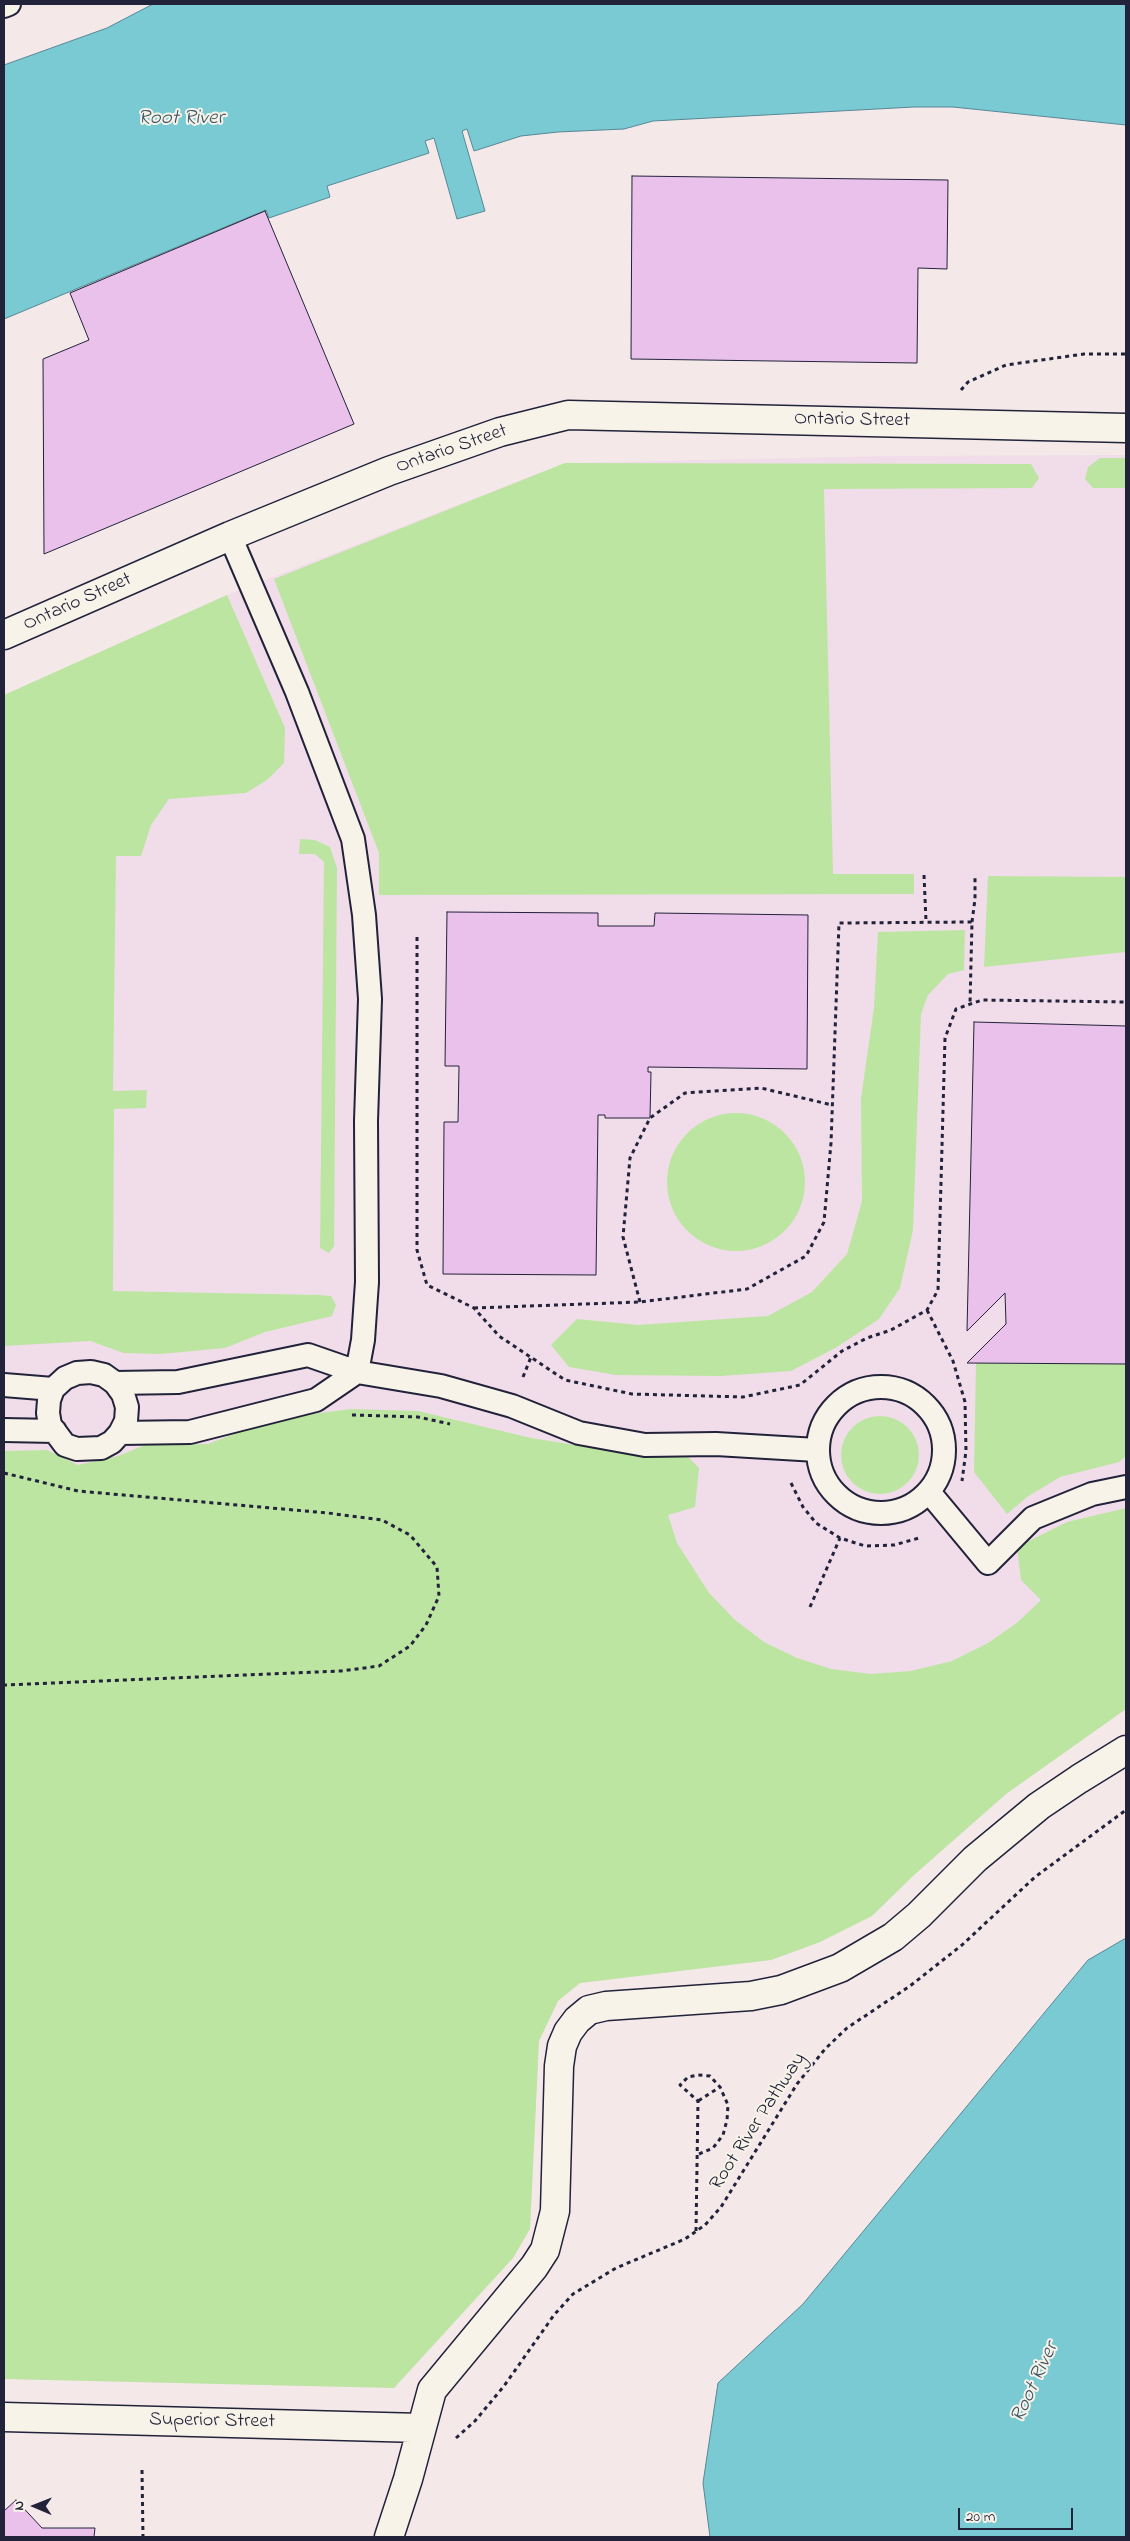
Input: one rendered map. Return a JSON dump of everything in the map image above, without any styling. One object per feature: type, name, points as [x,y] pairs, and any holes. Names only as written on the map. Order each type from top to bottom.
[{"type":"street","name":"Ontario Street","points":[[4,635],[230,536],[389,471],[500,432],[568,415],[1126,428]]},
{"type":"street","points":[[390,2537],[432,2390],[534,2267],[545,2250],[555,2211],[559,2066],[562,2046],[568,2032],[577,2020],[589,2010],[606,2006],[751,1996],[781,1990],[840,1968],[893,1937],[919,1915],[975,1860],[1039,1806],[1126,1750]]},
{"type":"street","name":"Superior Street","points":[[4,2417],[421,2428]]},
{"type":"lane","points":[[4,6],[9,4]]},
{"type":"lane","points":[[120,1433],[190,1432],[316,1400],[357,1372],[363,1340],[367,1282],[366,1121],[370,999],[364,915],[353,839],[297,692],[230,536]]},
{"type":"lane","points":[[115,1383],[178,1382],[308,1355],[357,1372],[441,1386],[512,1406],[579,1433],[645,1445],[716,1444],[817,1450]]},
{"type":"lane","points":[[91,1372],[104,1375],[115,1383],[123,1394],[126,1407],[126,1421],[120,1433],[112,1442],[101,1448],[89,1451],[77,1450],[65,1444],[50,1426],[48,1413],[53,1389],[65,1378],[77,1373],[91,1372]]},
{"type":"lane","points":[[4,1385],[53,1389]]},
{"type":"lane","points":[[883,1386],[903,1390],[921,1401],[934,1416],[942,1434],[943,1462],[940,1475],[929,1492],[914,1505],[896,1512],[877,1514],[859,1511],[842,1501],[828,1487],[820,1470],[817,1450],[820,1430],[830,1412],[844,1398],[870,1388],[883,1386]]},
{"type":"lane","points":[[4,1430],[55,1431]]},
{"type":"lane","points":[[929,1492],[988,1563],[1033,1518],[1092,1494],[1126,1487]]},
{"type":"path","points":[[933,423],[968,382],[1006,365],[1084,354],[1126,354]]},
{"type":"path","points":[[924,875],[926,921]]},
{"type":"path","points":[[970,1004],[975,876]]},
{"type":"path","points":[[474,1308],[640,1302],[747,1289],[806,1256],[824,1222],[831,1143],[839,923],[972,922]]},
{"type":"path","points":[[417,937],[417,1250],[427,1285],[474,1308],[499,1336],[565,1380],[632,1394],[743,1397],[800,1385],[842,1351],[867,1338],[891,1330],[927,1310],[938,1290],[946,1038],[956,1009],[982,1000],[1126,1002]]},
{"type":"path","points":[[640,1302],[623,1237],[630,1158],[650,1118],[685,1093],[761,1088],[832,1105]]},
{"type":"path","points":[[927,1310],[953,1361],[965,1402],[966,1451],[960,1489]]},
{"type":"path","points":[[4,1473],[78,1491],[328,1513],[382,1520],[410,1535],[437,1567],[439,1596],[426,1625],[410,1646],[379,1666],[341,1672],[4,1685]]},
{"type":"path","points":[[791,1483],[803,1507],[816,1523],[840,1538],[865,1546],[894,1545],[919,1538]]},
{"type":"path","points":[[810,1607],[840,1538]]},
{"type":"path","name":"Root River Pathway","points":[[456,2438],[474,2421],[504,2386],[554,2315],[573,2294],[616,2268],[685,2239],[696,2232],[721,2208],[797,2084],[825,2049],[847,2028],[910,1986],[962,1945],[1036,1876],[1126,1810]]},
{"type":"path","points":[[696,2232],[699,2154],[698,2101],[680,2085],[688,2078],[698,2075],[710,2076],[720,2086],[728,2104],[725,2127],[713,2148],[699,2154]]},
{"type":"path","points":[[698,2101],[720,2086]]},
{"type":"path","points":[[142,2470],[143,2537]]},
{"type":"shaded area","points":[[1126,455],[1126,1709],[1006,1794],[913,1876],[872,1916],[820,1942],[771,1960],[580,1983],[558,2001],[539,2041],[530,2229],[513,2258],[394,2388],[4,2379],[4,695],[227,595],[565,463],[882,456]]},
{"type":"green space","points":[[1100,458],[1126,458],[1126,488],[1093,488],[1085,479],[1088,467]]},
{"type":"green space","points":[[565,463],[1031,464],[1039,478],[1032,488],[824,489],[833,874],[914,874],[914,894],[379,895],[379,853],[274,579]]},
{"type":"green space","points":[[227,595],[285,728],[284,763],[267,780],[246,793],[169,799],[151,825],[141,856],[116,856],[113,1091],[147,1090],[146,1108],[114,1109],[113,1291],[319,1295],[331,1296],[336,1305],[332,1316],[265,1332],[225,1348],[161,1354],[124,1353],[90,1341],[4,1346],[4,695]]},
{"type":"green space","points":[[300,839],[315,840],[330,847],[337,868],[334,1246],[329,1253],[320,1248],[324,862],[315,854],[299,854]]},
{"type":"green space","points":[[988,876],[1126,877],[1126,952],[984,967]]},
{"type":"green space","points":[[965,930],[964,970],[948,974],[928,995],[921,1014],[913,1230],[900,1288],[879,1319],[837,1347],[791,1371],[721,1376],[616,1375],[569,1367],[551,1345],[577,1319],[638,1325],[768,1316],[812,1292],[847,1254],[862,1201],[861,1098],[874,1008],[878,932]]},
{"type":"green space","points":[[736,1113],[762,1118],[785,1133],[800,1156],[805,1182],[800,1208],[785,1231],[762,1246],[736,1251],[710,1246],[687,1231],[672,1208],[667,1182],[672,1156],[687,1133],[710,1118]]},
{"type":"green space","points":[[976,1363],[1126,1364],[1126,1456],[1119,1462],[1060,1477],[1027,1497],[1007,1514],[974,1472]]},
{"type":"green space","points":[[351,1409],[418,1411],[531,1438],[651,1457],[687,1456],[699,1468],[695,1507],[668,1515],[677,1543],[709,1593],[735,1620],[764,1642],[797,1658],[831,1669],[871,1674],[911,1671],[952,1661],[988,1643],[1018,1622],[1041,1600],[1021,1580],[1017,1547],[1067,1522],[1126,1508],[1126,1709],[1006,1794],[913,1876],[872,1916],[820,1942],[771,1960],[580,1983],[558,2001],[539,2041],[530,2229],[513,2258],[394,2388],[4,2379],[4,1451],[47,1450],[78,1465],[118,1456],[145,1445],[208,1444],[272,1419]]},
{"type":"green space","points":[[880,1416],[895,1419],[907,1428],[916,1440],[919,1455],[916,1470],[907,1482],[895,1491],[880,1494],[865,1491],[853,1482],[844,1470],[841,1455],[844,1440],[853,1428],[865,1419]]},
{"type":"water","name":"Root River","points":[[153,4],[1126,4],[1126,125],[953,107],[914,107],[653,121],[624,129],[521,136],[474,151],[467,129],[462,131],[485,211],[457,219],[434,138],[425,141],[429,153],[327,186],[330,197],[269,218],[266,210],[4,319],[4,65],[107,28]]},
{"type":"water","name":"Root River","points":[[1126,1938],[1126,2537],[710,2537],[703,2483],[718,2383],[803,2304],[1088,1960]]},
{"type":"building","points":[[632,176],[948,180],[947,269],[918,268],[917,363],[631,359]]},
{"type":"building","points":[[265,211],[354,424],[44,554],[43,359],[89,340],[70,293]]},
{"type":"building","points":[[447,912],[598,913],[598,926],[654,926],[655,913],[808,915],[807,1069],[648,1067],[648,1072],[651,1072],[650,1118],[605,1118],[605,1115],[598,1115],[596,1275],[443,1274],[444,1122],[458,1122],[459,1066],[445,1066]]},
{"type":"building","points":[[974,1022],[1126,1026],[1126,1364],[967,1363],[1006,1324],[1005,1293],[967,1331]]},
{"type":"building","points":[[16,2500],[42,2528],[95,2528],[94,2537],[4,2537],[4,2511]]}]
